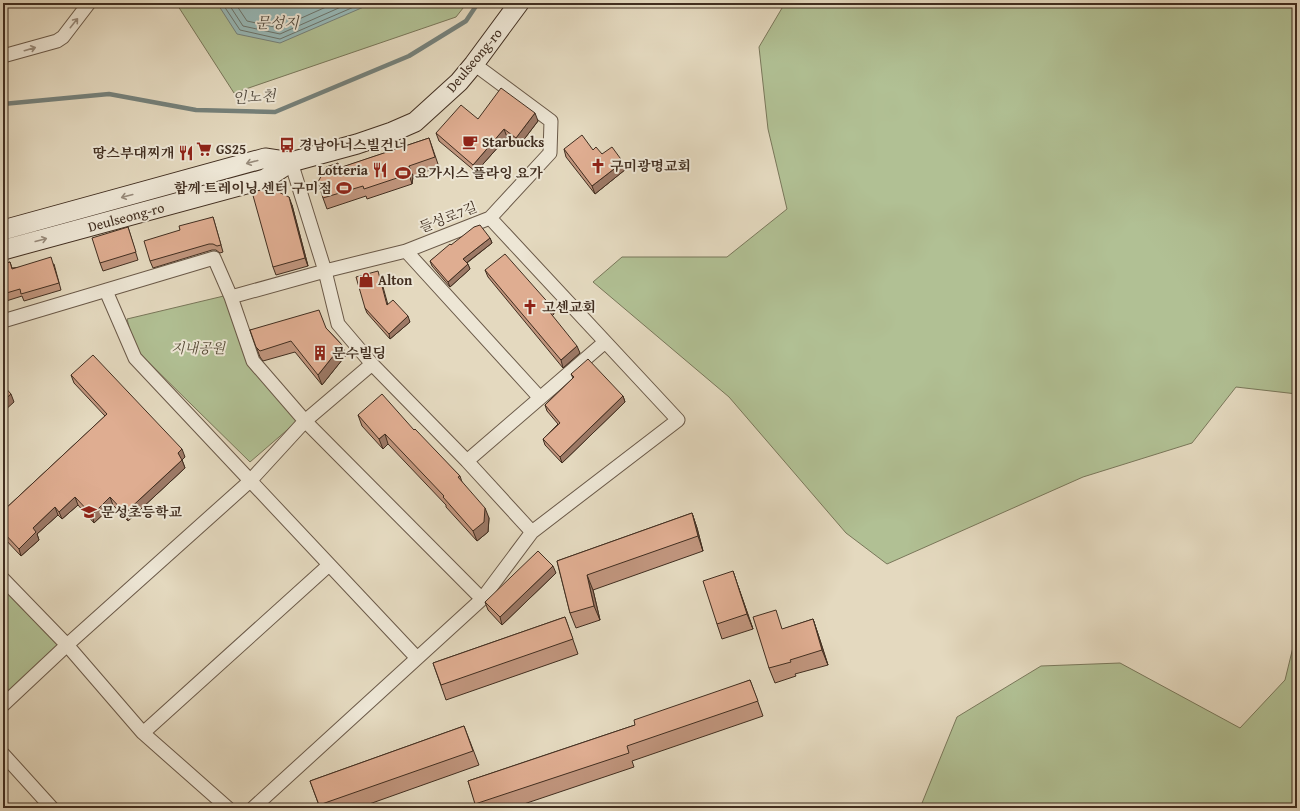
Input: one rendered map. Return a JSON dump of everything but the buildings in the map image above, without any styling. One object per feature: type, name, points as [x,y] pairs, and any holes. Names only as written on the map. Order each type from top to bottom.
[{"type":"street","points":[[3,56],[57,41],[63,37],[89,3]]},
{"type":"street","name":"Deulseong-ro","points":[[3,250],[265,179],[291,162],[357,144],[415,122],[459,82],[519,3]]},
{"type":"street","name":"들성로7길","points":[[231,297],[325,271],[406,251],[490,218],[550,153],[551,121],[474,64]]},
{"type":"street","name":"Deulseong-ro","points":[[3,230],[265,158],[291,162]]},
{"type":"street","points":[[291,162],[325,271],[338,324],[372,364],[467,461],[532,532]]},
{"type":"street","points":[[253,808],[482,599],[532,532],[678,420],[490,218]]},
{"type":"street","points":[[406,251],[540,398]]},
{"type":"street","points":[[3,321],[214,258],[231,297],[253,361],[305,421],[482,599]]},
{"type":"street","points":[[106,291],[135,358],[417,658]]},
{"type":"street","points":[[467,461],[604,342]]},
{"type":"street","points":[[3,705],[67,645],[250,481],[305,421],[372,364]]},
{"type":"street","points":[[143,733],[329,565]]},
{"type":"street","points":[[3,579],[67,645],[143,733],[228,808]]},
{"type":"street","points":[[3,754],[52,808]]},
{"type":"green space","points":[[176,3],[467,3],[456,17],[234,93]]},
{"type":"green space","points":[[785,3],[1297,3],[1297,394],[1236,387],[1192,443],[1083,477],[887,564],[846,533],[729,397],[593,282],[622,257],[727,257],[787,209],[768,129],[759,47]]},
{"type":"green space","name":"지내공원","points":[[228,295],[251,362],[301,418],[250,462],[135,349],[127,319]]},
{"type":"green space","points":[[3,581],[67,645],[3,699]]},
{"type":"green space","points":[[1297,585],[1297,808],[920,808],[957,717],[1041,666],[1120,663],[1240,728],[1285,680],[1295,639],[1293,587]]},
{"type":"water","name":"문성지","points":[[217,3],[373,3],[280,43],[237,34]]},
{"type":"waterway","name":"인노천","points":[[3,104],[109,94],[196,110],[275,112],[409,56],[466,21],[478,3]]},
{"type":"place","name":"Starbucks","points":[[470,142]]},
{"type":"place","name":"경남아너스빌건너","points":[[287,145]]},
{"type":"place","name":"GS25","points":[[204,149]]},
{"type":"place","name":"땅스부대찌개","points":[[186,153]]},
{"type":"place","name":"구미광명교회","points":[[598,166]]},
{"type":"place","name":"Lotteria","points":[[380,170]]},
{"type":"place","name":"요가시스 플라잉 요가","points":[[403,173]]},
{"type":"place","name":"함께 트레이닝 센터 구미점","points":[[344,188]]},
{"type":"place","name":"Alton","points":[[366,280]]},
{"type":"place","name":"고센교회","points":[[530,307]]},
{"type":"place","name":"문수빌딩","points":[[320,353]]},
{"type":"place","name":"문성초등학교","points":[[89,512]]}]
